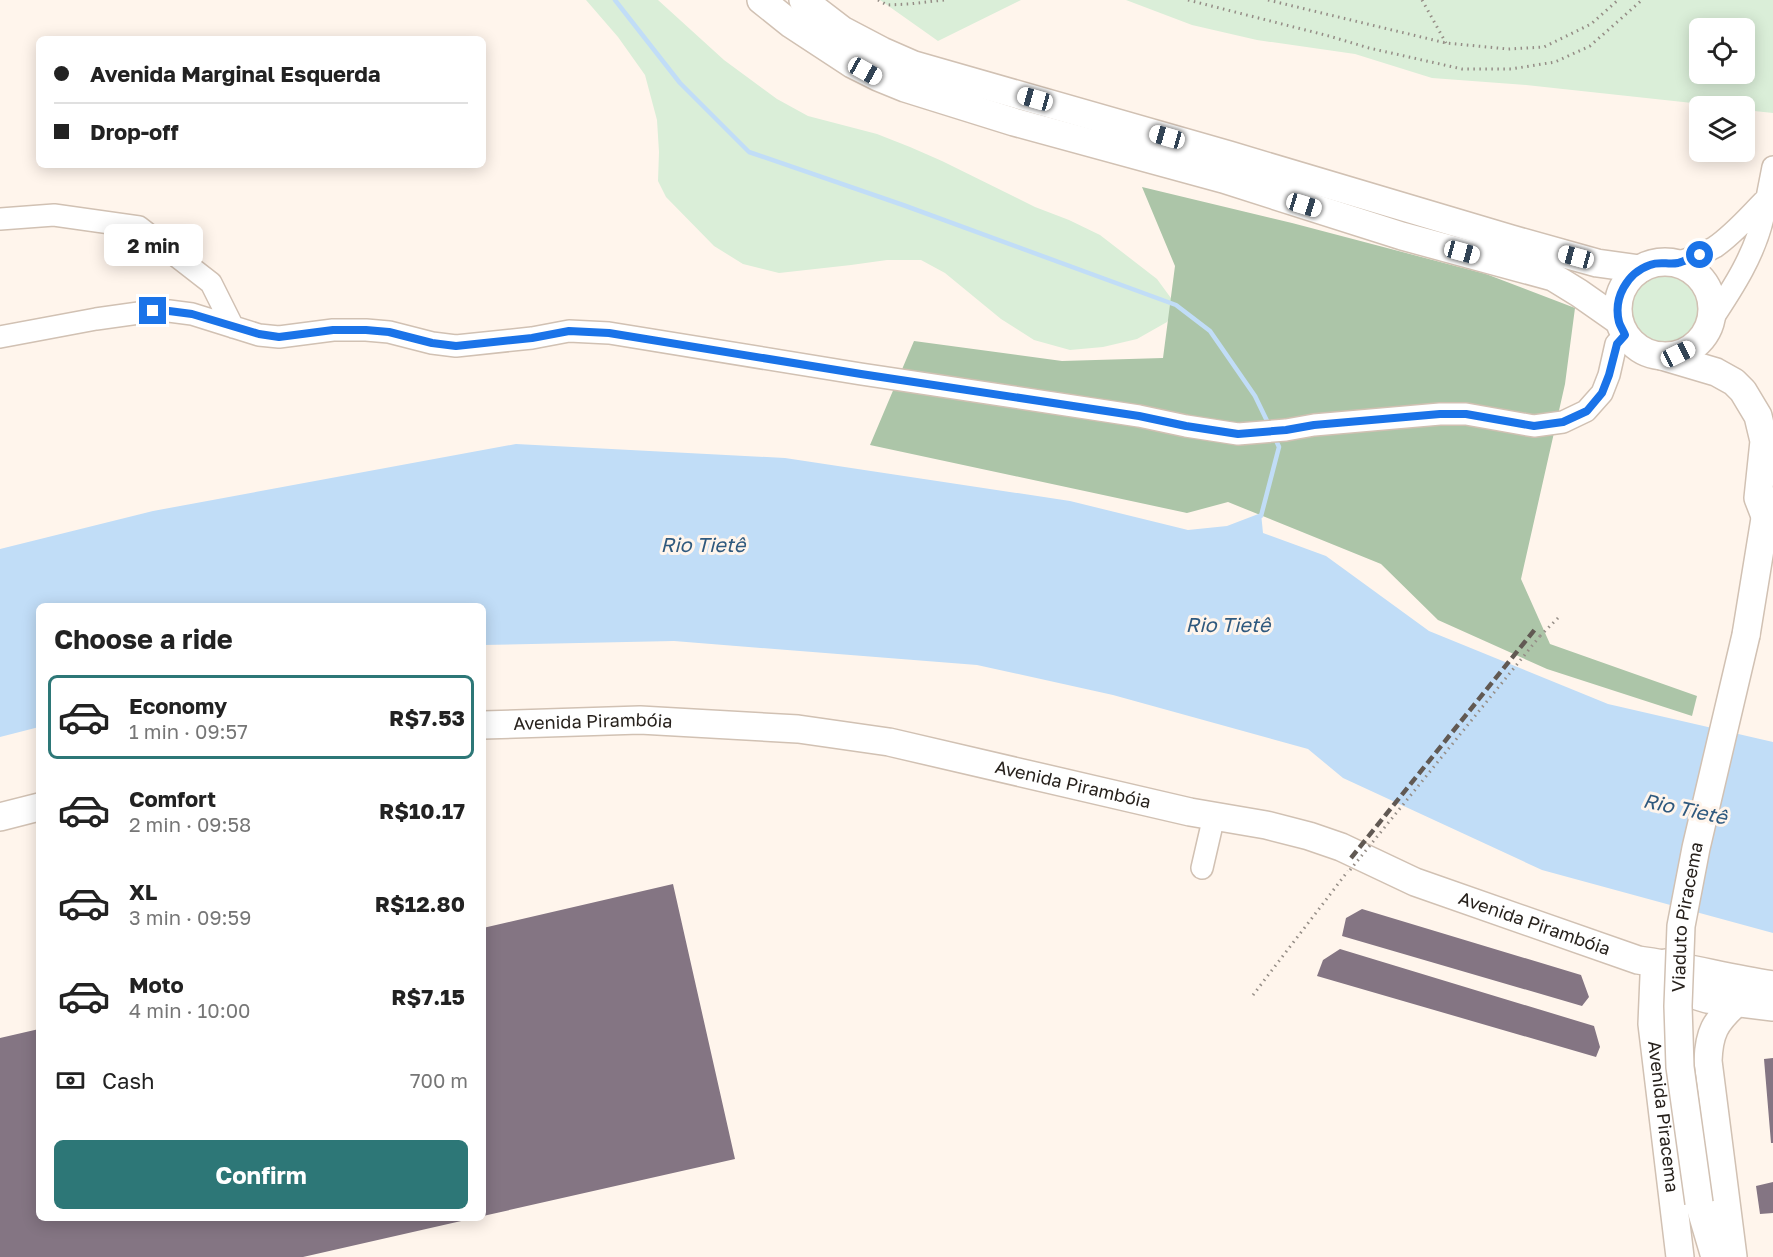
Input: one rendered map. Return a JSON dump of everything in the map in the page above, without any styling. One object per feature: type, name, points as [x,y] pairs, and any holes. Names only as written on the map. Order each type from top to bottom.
[{"type":"main road","points":[[761,0],[791,24],[852,64],[878,78],[904,88],[1014,122],[1223,179],[1402,236],[1553,277],[1579,293],[1622,328],[1635,346],[1648,353],[1716,372],[1734,382],[1743,391],[1758,416],[1764,441],[1758,498],[1765,516]]},
{"type":"main road","points":[[803,0],[842,30],[914,65],[1554,251],[1597,263],[1640,269]]},
{"type":"main road","points":[[1622,328],[1618,306],[1621,292],[1629,279],[1640,269],[1664,262],[1676,263],[1693,271],[1706,285],[1712,303],[1711,321],[1704,336],[1693,347],[1678,354],[1662,356]]},
{"type":"main road","name":"Viaduto Piracema","points":[[1700,1209],[1680,1067],[1678,1006],[1682,926],[1698,837],[1746,635],[1773,472]]},
{"type":"main road","name":"Avenida Pirambóia","points":[[486,725],[640,720],[798,729],[889,742],[1190,812],[1266,825],[1309,836],[1341,847],[1415,882],[1652,966],[1773,985]]},
{"type":"main road","points":[[0,817],[36,808]]},
{"type":"main road","name":"Avenida Pirambóia","points":[[1652,966],[1684,992],[1735,1004],[1773,1007]]},
{"type":"main road","name":"Avenida Piracema","points":[[1652,966],[1652,1024],[1680,1257]]},
{"type":"main road","points":[[1733,1257],[1708,1047],[1716,1024],[1735,1004]]},
{"type":"main road","points":[[1700,1209],[1700,1257]]},
{"type":"main road","points":[[1700,1209],[1715,1257]]},
{"type":"street","points":[[1711,321],[1745,266],[1764,214],[1773,167]]},
{"type":"street","points":[[1676,263],[1700,255],[1714,247],[1728,237],[1766,199]]},
{"type":"street","points":[[0,219],[54,215],[139,227],[211,283],[233,327]]},
{"type":"street","points":[[0,337],[153,311],[192,314],[259,334],[279,337],[333,330],[366,330],[389,332],[432,343],[456,346],[532,338],[569,331],[609,333],[1139,416],[1238,434],[1440,414],[1466,414],[1534,426],[1563,422],[1587,411],[1602,393],[1622,328]]},
{"type":"street","points":[[1202,868],[1214,816]]},
{"type":"path","points":[[878,0],[887,5],[944,0]]},
{"type":"path","points":[[1188,0],[1369,48],[1462,69],[1511,69],[1555,62],[1590,46],[1642,0]]},
{"type":"path","points":[[1268,0],[1446,43],[1508,49],[1544,46],[1591,24],[1618,0]]},
{"type":"path","points":[[1422,0],[1446,43]]},
{"type":"path","points":[[1253,994],[1350,870],[1540,636],[1560,616]]},
{"type":"green space","points":[[586,0],[658,0],[724,60],[777,99],[808,116],[877,134],[910,147],[1035,207],[1100,235],[1157,279],[1176,305],[1167,322],[1137,339],[1103,347],[1070,350],[1034,340],[1001,319],[945,273],[921,260],[887,260],[779,273],[743,264],[714,246],[666,197],[658,181],[657,120],[645,75],[618,37]]},
{"type":"green space","points":[[880,0],[1021,0],[938,41]]},
{"type":"green space","points":[[1126,0],[1773,0],[1773,113],[1755,111],[1755,96],[1689,96],[1689,103],[1526,85],[1432,78],[1355,54],[1257,40],[1192,25]]},
{"type":"green space","points":[[1142,187],[1292,223],[1486,274],[1575,308],[1565,384],[1521,579],[1550,644],[1697,696],[1692,716],[1547,669],[1438,620],[1381,564],[1228,502],[1187,513],[870,445],[914,341],[1062,361],[1163,358],[1175,266]]},
{"type":"green space","points":[[1666,276],[1679,279],[1690,286],[1697,297],[1700,310],[1697,323],[1690,334],[1679,341],[1666,344],[1653,341],[1642,334],[1635,323],[1632,310],[1635,297],[1642,286],[1653,279]]},
{"type":"water","name":"Rio Tietê","points":[[516,444],[785,458],[1070,501],[1188,530],[1227,526],[1261,513],[1263,533],[1326,556],[1429,631],[1608,704],[1773,742],[1773,933],[1542,870],[1343,778],[1308,749],[1113,695],[977,665],[674,641],[486,645],[486,603],[36,603],[36,728],[0,737],[0,549],[153,511]]},
{"type":"building","points":[[673,884],[735,1159],[486,1215],[486,927]]},
{"type":"building","points":[[1362,909],[1581,975],[1589,997],[1582,1006],[1342,936],[1346,918]]},
{"type":"building","points":[[1340,949],[1594,1026],[1600,1047],[1596,1057],[1317,976],[1323,960]]},
{"type":"building","points":[[36,1030],[36,1221],[461,1221],[303,1257],[0,1257],[0,1038]]},
{"type":"building","points":[[1773,1058],[1773,1143],[1771,1143],[1764,1059]]},
{"type":"building","points":[[1773,1182],[1773,1213],[1760,1214],[1756,1186]]},
{"type":"waterway","points":[[615,0],[680,83],[749,152],[903,205],[1176,305],[1210,331],[1255,396],[1269,425]]},
{"type":"waterway","points":[[1261,516],[1279,447],[1275,438]]},
{"type":"railway","points":[[1351,858],[1536,628]]},
{"type":"route","points":[[153,311],[192,314],[259,334],[279,337],[333,330],[366,330],[389,332],[432,343],[456,346],[488,344],[569,331],[609,333],[692,348],[1139,416],[1238,434],[1440,414],[1466,414],[1534,426],[1563,422],[1587,411],[1602,393],[1617,344],[1625,335],[1619,321],[1618,306],[1621,292],[1629,279],[1640,269],[1651,264],[1676,263],[1700,255]]}]
